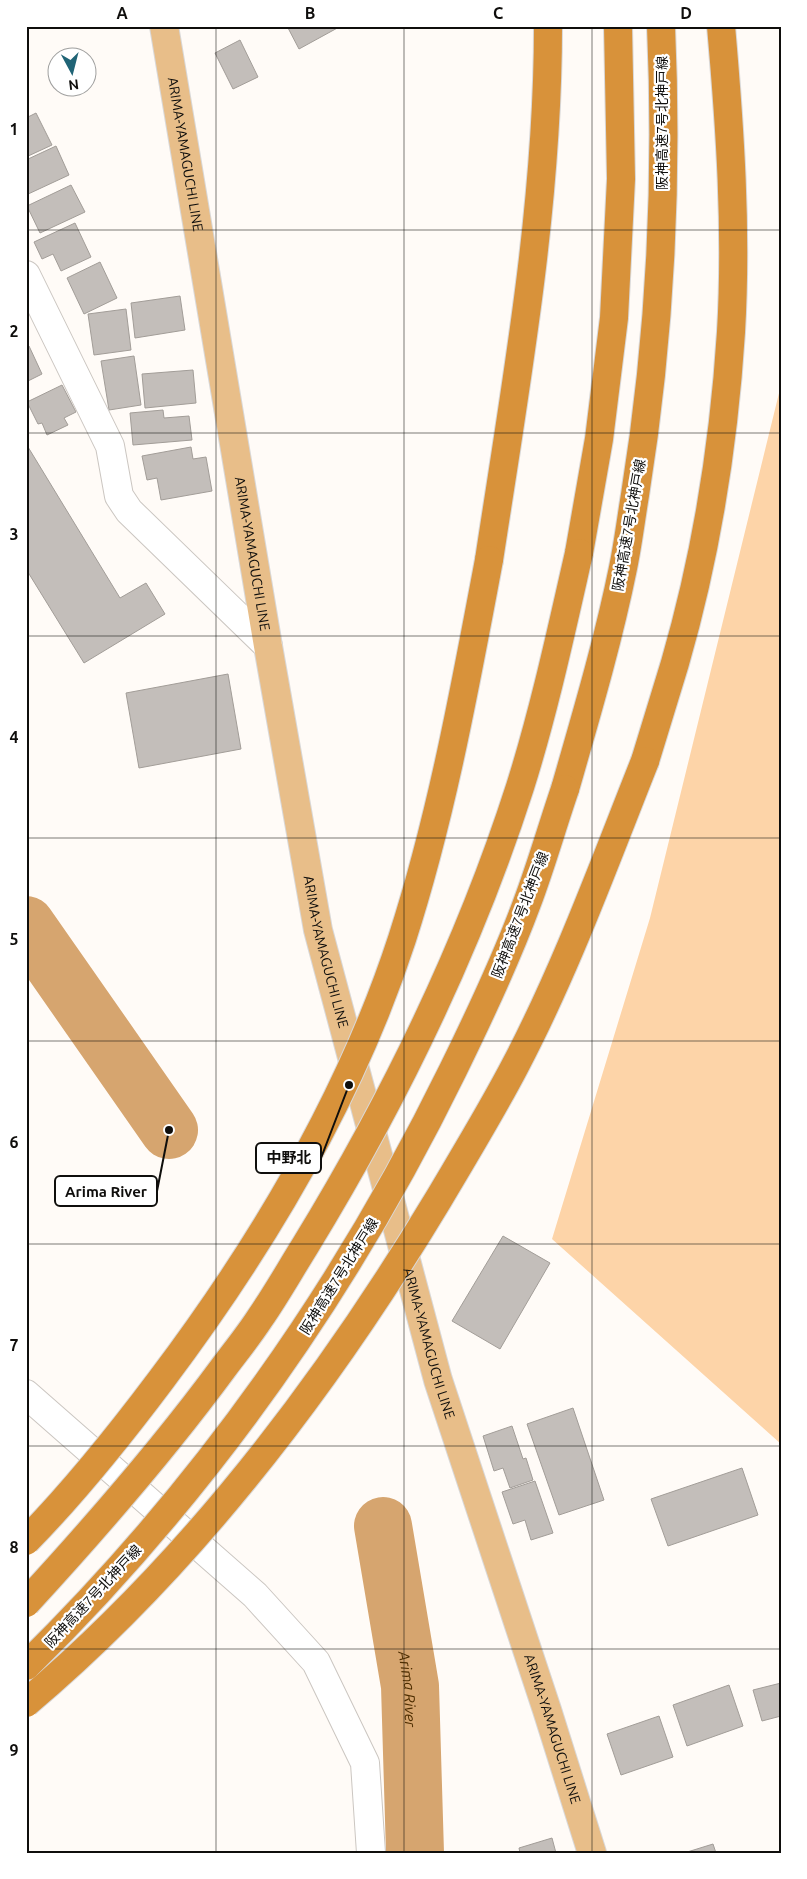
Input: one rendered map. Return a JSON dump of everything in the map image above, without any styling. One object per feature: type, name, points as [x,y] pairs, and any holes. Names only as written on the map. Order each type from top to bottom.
[{"type":"highway","points":[[26,1541],[124,1429],[191,1340],[252,1250],[315,1141],[365,1039],[402,939],[435,823],[460,709],[489,560],[533,266],[542,172],[548,26]]},
{"type":"highway","points":[[26,1603],[100,1522],[185,1420],[260,1318],[330,1205],[388,1100],[448,976],[482,895],[520,787],[550,678],[579,553],[599,439],[614,318],[621,180],[618,26]]},
{"type":"highway","name":"阪神高速7号北神戸線","points":[[26,1666],[61,1632],[139,1548],[226,1442],[302,1335],[372,1225],[431,1115],[477,1022],[527,902],[565,789],[596,680],[624,568],[643,443],[657,317],[664,174],[661,26]]},
{"type":"highway","points":[[26,1704],[56,1679],[130,1606],[203,1527],[270,1446],[334,1362],[391,1277],[457,1168],[515,1066],[562,967],[645,761],[675,662],[697,574],[713,494],[724,412],[731,333],[734,251],[731,157],[722,26]]},
{"type":"main road","name":"ARIMA-YAMAGUCHI LINE","points":[[164,26],[268,646],[318,930],[435,1370],[592,1853]]},
{"type":"street","points":[[26,275],[36,319],[110,446],[119,496],[129,511],[268,646]]},
{"type":"street","points":[[26,1394],[255,1595],[316,1662],[365,1764],[370,1853]]},
{"type":"shaded area","points":[[781,385],[781,1444],[552,1239],[650,918]]},
{"type":"building","points":[[287,26],[341,26],[299,49]]},
{"type":"building","points":[[240,40],[258,77],[233,89],[215,53]]},
{"type":"building","points":[[36,113],[52,145],[26,157],[26,118]]},
{"type":"building","points":[[56,146],[69,175],[26,195],[26,170],[28,169],[26,160]]},
{"type":"building","points":[[71,185],[85,212],[40,233],[27,206]]},
{"type":"building","points":[[75,223],[91,257],[61,271],[53,254],[42,259],[34,242]]},
{"type":"building","points":[[100,262],[117,298],[84,314],[67,278]]},
{"type":"building","points":[[180,296],[185,330],[135,338],[131,303]]},
{"type":"building","points":[[126,309],[131,350],[94,355],[88,314]]},
{"type":"building","points":[[29,346],[42,374],[26,382],[26,348]]},
{"type":"building","points":[[134,356],[141,405],[109,410],[101,361]]},
{"type":"building","points":[[193,370],[196,403],[145,408],[142,374]]},
{"type":"building","points":[[62,385],[76,412],[64,418],[68,425],[47,435],[42,423],[38,424],[27,402]]},
{"type":"building","points":[[163,410],[164,418],[189,416],[192,440],[133,445],[130,413]]},
{"type":"building","points":[[28,447],[120,598],[146,583],[165,614],[84,663],[26,569],[26,448]]},
{"type":"building","points":[[191,447],[193,459],[206,457],[212,491],[161,500],[157,478],[147,480],[142,456]]},
{"type":"building","points":[[228,674],[241,749],[139,768],[126,693]]},
{"type":"building","points":[[503,1236],[550,1263],[500,1349],[452,1321]]},
{"type":"building","points":[[573,1408],[604,1500],[559,1515],[527,1424]]},
{"type":"building","points":[[512,1426],[523,1459],[526,1458],[533,1480],[510,1488],[503,1468],[494,1471],[483,1436]]},
{"type":"building","points":[[742,1468],[758,1515],[668,1546],[651,1499]]},
{"type":"building","points":[[535,1481],[553,1533],[531,1540],[525,1520],[513,1524],[502,1492]]},
{"type":"building","points":[[781,1683],[781,1716],[762,1721],[753,1690]]},
{"type":"building","points":[[729,1685],[743,1726],[687,1746],[673,1705]]},
{"type":"building","points":[[659,1716],[673,1757],[621,1775],[607,1734]]},
{"type":"building","points":[[552,1838],[556,1853],[520,1853],[519,1848]]},
{"type":"building","points":[[713,1844],[716,1853],[684,1853]]},
{"type":"waterway","name":"Arima River","points":[[26,925],[169,1130]]},
{"type":"waterway","name":"Arima River","points":[[383,1526],[410,1686],[415,1853]]},
{"type":"place","name":"中野北","points":[[349,1085]]},
{"type":"place","name":"Arima River","points":[[169,1130]]}]
